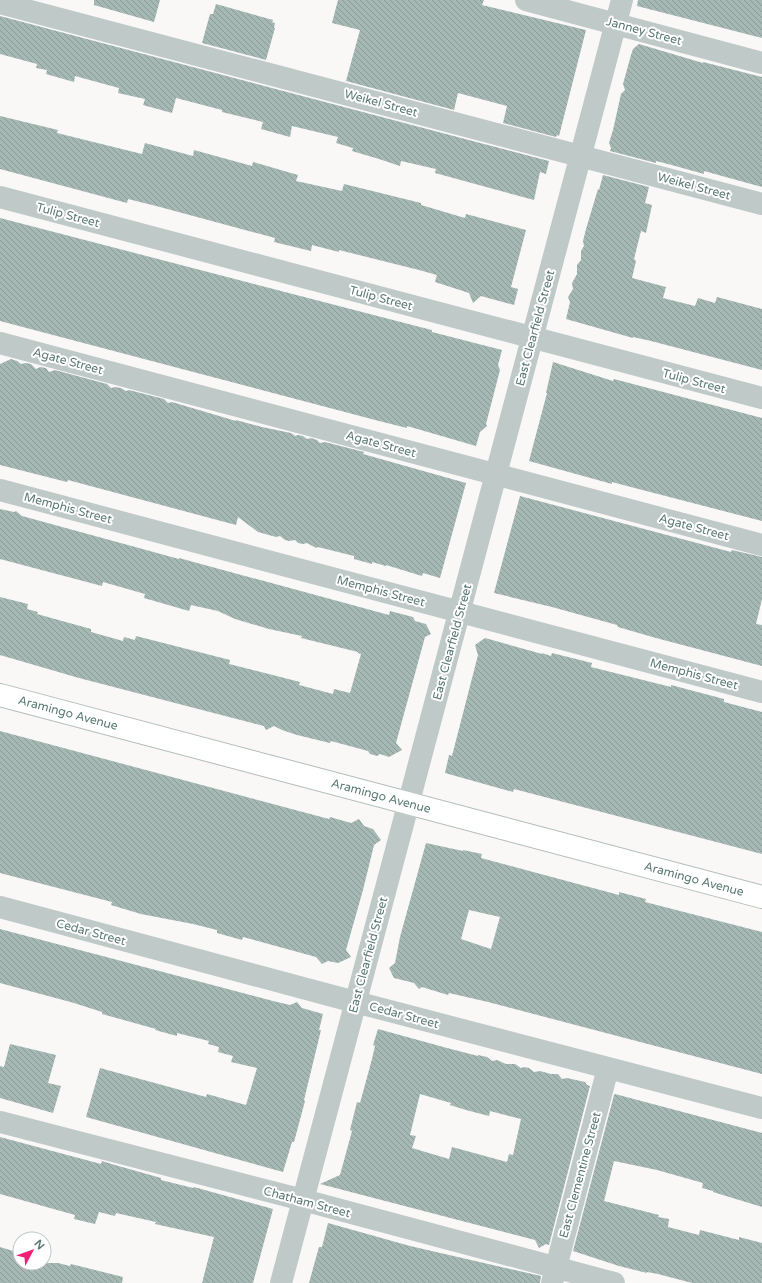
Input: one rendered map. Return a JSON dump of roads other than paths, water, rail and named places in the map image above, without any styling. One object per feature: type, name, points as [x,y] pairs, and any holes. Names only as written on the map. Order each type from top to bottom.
[{"type":"main road","name":"Aramingo Avenue","points":[[0,696],[762,897]]},
{"type":"street","name":"Janney Street","points":[[526,0],[762,62]]},
{"type":"street","name":"East Clearfield Street","points":[[281,1283],[622,0]]},
{"type":"street","name":"Weikel Street","points":[[0,3],[762,204]]},
{"type":"street","name":"Tulip Street","points":[[0,197],[762,398]]},
{"type":"street","name":"Agate Street","points":[[0,344],[762,545]]},
{"type":"street","name":"Memphis Street","points":[[0,490],[762,692]]},
{"type":"street","name":"Cedar Street","points":[[0,907],[355,1002],[762,1108]]},
{"type":"street","name":"East Clementine Street","points":[[554,1275],[608,1068]]},
{"type":"street","name":"Chatham Street","points":[[0,1122],[304,1200],[554,1275],[614,1283]]}]
